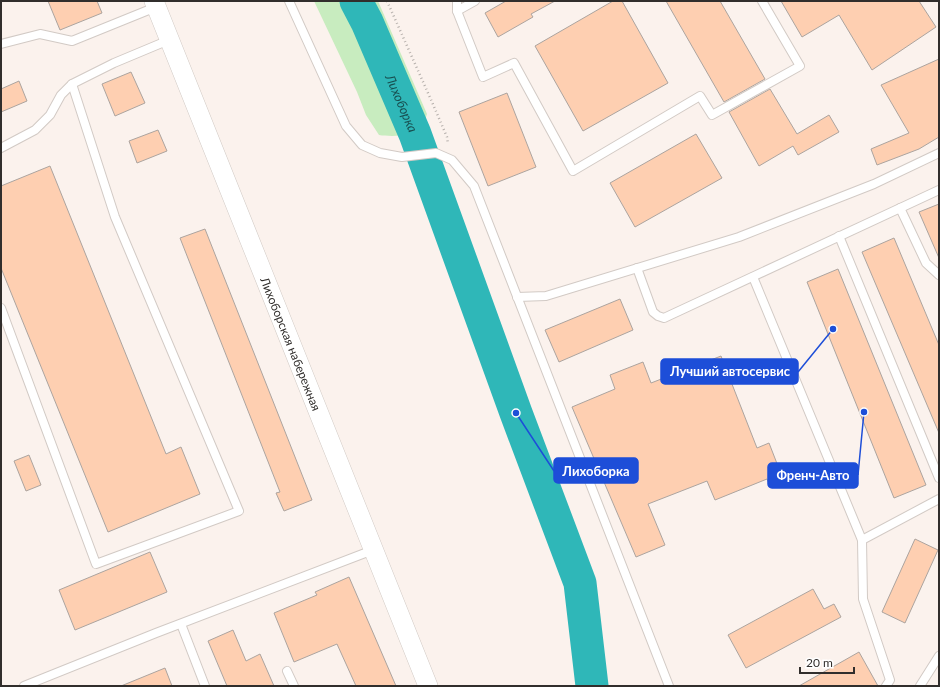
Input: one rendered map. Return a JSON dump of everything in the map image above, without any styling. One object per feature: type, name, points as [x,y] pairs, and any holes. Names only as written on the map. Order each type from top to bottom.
[{"type":"street","name":"Лихоборская набережная","points":[[155,4],[428,686]]},
{"type":"lane","points":[[289,1],[346,126],[362,145],[380,153],[402,157],[436,153],[452,160],[474,186],[668,686]]},
{"type":"lane","points":[[457,1],[457,11],[483,77],[514,63],[573,171],[700,96],[712,115],[800,66],[762,1]]},
{"type":"lane","points":[[457,11],[475,1]]},
{"type":"lane","points":[[1,44],[40,34],[72,41],[155,4]]},
{"type":"lane","points":[[1,148],[35,130],[50,115],[60,95],[72,84],[114,63],[169,40]]},
{"type":"lane","points":[[1,308],[96,564],[239,511],[115,217],[72,84]]},
{"type":"lane","points":[[517,297],[546,296],[739,237],[874,184],[939,153]]},
{"type":"lane","points":[[637,268],[653,312],[664,318],[939,190]]},
{"type":"lane","points":[[900,208],[926,263],[939,275]]},
{"type":"lane","points":[[839,236],[939,478]]},
{"type":"lane","points":[[752,277],[862,540],[863,599],[890,680],[886,686]]},
{"type":"lane","points":[[862,540],[939,499]]},
{"type":"lane","points":[[24,686],[373,550]]},
{"type":"lane","points":[[181,624],[205,686]]},
{"type":"lane","points":[[920,686],[939,656]]},
{"type":"lane","points":[[288,671],[294,686]]},
{"type":"path","points":[[387,1],[447,137],[452,160]]},
{"type":"green space","points":[[314,1],[378,1],[427,114],[424,123],[420,128],[403,135],[379,135],[366,115],[357,92]]},
{"type":"building","points":[[48,1],[97,1],[102,13],[60,30]]},
{"type":"building","points":[[506,1],[555,1],[531,14],[533,17],[498,37],[485,13]]},
{"type":"building","points":[[613,1],[622,1],[668,83],[583,131],[535,46]]},
{"type":"building","points":[[666,1],[720,1],[765,79],[724,102]]},
{"type":"building","points":[[781,1],[919,1],[936,27],[872,70],[839,15],[802,37]]},
{"type":"building","points":[[939,59],[939,137],[919,149],[877,165],[871,149],[909,133],[881,85]]},
{"type":"building","points":[[131,72],[145,103],[115,116],[102,84]]},
{"type":"building","points":[[19,81],[27,101],[1,112],[1,89]]},
{"type":"building","points":[[770,89],[797,134],[829,115],[839,132],[798,155],[793,146],[759,166],[729,112]]},
{"type":"building","points":[[507,93],[536,167],[488,186],[459,112]]},
{"type":"building","points":[[158,130],[167,151],[137,163],[129,141]]},
{"type":"building","points":[[696,134],[722,178],[635,227],[610,183]]},
{"type":"building","points":[[50,166],[166,454],[181,447],[200,494],[108,532],[1,268],[1,186]]},
{"type":"building","points":[[939,204],[939,258],[919,212]]},
{"type":"building","points":[[205,229],[312,500],[284,511],[276,493],[280,492],[180,238]]},
{"type":"building","points":[[894,238],[939,345],[939,433],[862,252]]},
{"type":"building","points":[[838,269],[926,485],[894,498],[807,282]]},
{"type":"building","points":[[620,299],[633,330],[559,362],[545,330]]},
{"type":"building","points":[[721,356],[757,448],[769,443],[783,479],[769,484],[767,479],[715,500],[707,481],[648,504],[665,545],[636,557],[572,407],[615,389],[610,375],[643,362],[651,383]]},
{"type":"building","points":[[29,455],[41,485],[26,491],[14,461]]},
{"type":"building","points":[[915,539],[938,550],[905,623],[882,612]]},
{"type":"building","points":[[150,552],[167,592],[75,630],[59,590]]},
{"type":"building","points":[[349,577],[396,686],[356,686],[337,644],[294,662],[274,613],[317,595],[315,592]]},
{"type":"building","points":[[813,589],[824,609],[834,604],[841,617],[746,668],[728,635]]},
{"type":"building","points":[[233,630],[246,661],[260,654],[274,686],[227,686],[208,641]]},
{"type":"building","points":[[859,652],[878,686],[799,686]]},
{"type":"building","points":[[165,668],[172,686],[121,686]]},
{"type":"waterway","name":"Лихоборка","points":[[356,1],[367,22],[415,134],[516,413],[580,583],[592,686]]},
{"type":"place","name":"Лучший автосервис","points":[[833,329]]},
{"type":"place","name":"Френч-Авто","points":[[864,412]]},
{"type":"place","name":"Лихоборка","points":[[516,413]]}]
